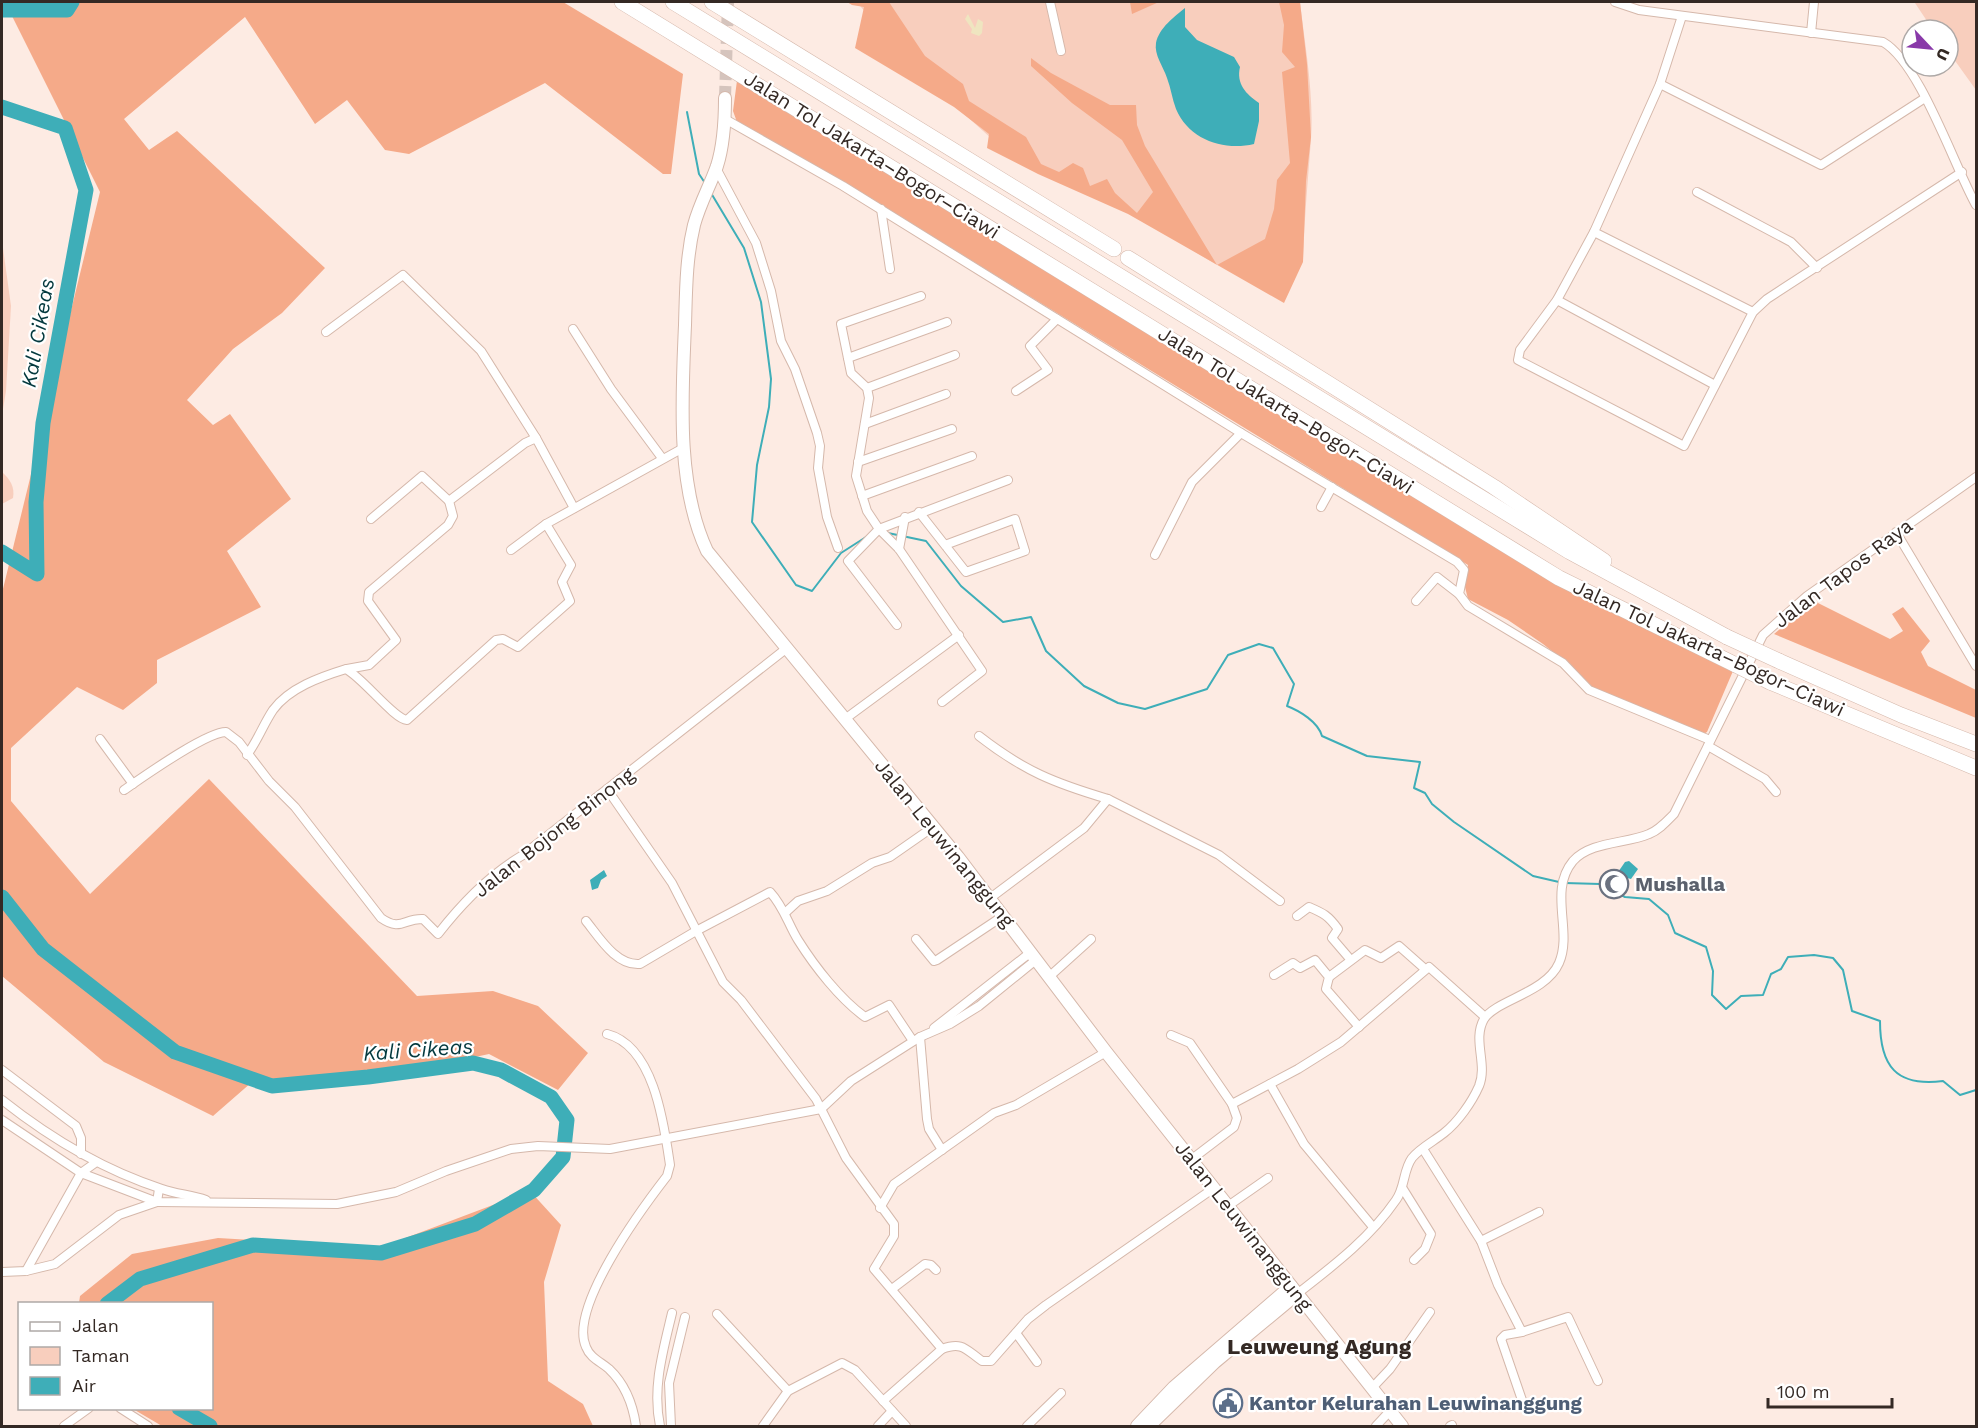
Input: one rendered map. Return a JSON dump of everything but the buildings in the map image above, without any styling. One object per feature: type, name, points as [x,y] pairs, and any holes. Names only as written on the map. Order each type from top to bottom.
[{"type":"highway","name":"Jalan Tol Jakarta–Bogor–Ciawi","points":[[622,2],[1559,578],[1770,682],[1977,768]]},
{"type":"highway","name":"Jalan Tol Jakarta–Bogor–Ciawi","points":[[673,2],[1559,546],[1727,637],[1901,715],[1977,744]]},
{"type":"highway","points":[[712,2],[1114,249]]},
{"type":"highway","points":[[1128,258],[1494,487],[1707,627]]},
{"type":"main road","name":"Jalan Leuwinanggung","points":[[725,98],[725,119],[713,173],[704,192],[688,254],[682,381],[685,447],[692,508],[707,551],[933,827],[1050,976],[1106,1052],[1402,1426]]},
{"type":"main road","points":[[1137,1426],[1191,1372],[1294,1290]]},
{"type":"main road","points":[[1149,1426],[1294,1290]]},
{"type":"street","points":[[1050,2],[1060,51]]},
{"type":"street","points":[[1615,2],[1639,10],[1883,42],[1895,49],[1925,98],[1977,205]]},
{"type":"street","points":[[1811,33],[1814,2]]},
{"type":"street","points":[[1682,16],[1660,84],[1594,232],[1557,300],[1520,350],[1518,360],[1684,446],[1754,312],[1767,299],[1962,172]]},
{"type":"street","points":[[1660,84],[1821,165],[1925,98]]},
{"type":"street","points":[[725,119],[881,209],[1241,433],[1462,566],[1464,570],[1459,594]]},
{"type":"street","points":[[713,173],[756,243],[771,291],[782,341],[795,369],[817,433],[820,446],[818,468],[827,517],[838,548]]},
{"type":"street","points":[[1697,192],[1791,242],[1817,268]]},
{"type":"street","points":[[881,209],[890,269]]},
{"type":"street","points":[[1594,232],[1754,312]]},
{"type":"street","points":[[326,332],[403,275],[482,351],[536,438],[574,508]]},
{"type":"street","points":[[921,296],[841,324],[851,373],[867,388],[869,398],[856,476],[867,511],[879,529],[899,549],[982,671],[942,702]]},
{"type":"street","points":[[1557,300],[1715,385]]},
{"type":"street","points":[[1016,391],[1048,370],[1030,346],[1057,319]]},
{"type":"street","points":[[848,358],[947,322]]},
{"type":"street","points":[[573,329],[611,389],[662,458]]},
{"type":"street","points":[[867,388],[955,355]]},
{"type":"street","points":[[865,424],[946,394]]},
{"type":"street","points":[[858,462],[952,429]]},
{"type":"street","points":[[1155,555],[1194,478],[1241,433]]},
{"type":"street","points":[[449,501],[525,443],[536,438]]},
{"type":"street","points":[[511,550],[546,524],[685,447]]},
{"type":"street","points":[[862,496],[972,456]]},
{"type":"street","points":[[247,754],[261,737],[275,708],[285,698],[323,676],[369,665],[396,640],[368,601],[367,595],[448,525],[453,516],[449,501],[422,476],[371,519]]},
{"type":"street","name":"Jalan Tapos Raya","points":[[1485,1017],[1537,986],[1558,966],[1562,939],[1562,885],[1572,862],[1591,849],[1630,841],[1652,833],[1682,802],[1763,635],[1807,596],[1977,477]]},
{"type":"street","points":[[897,625],[848,561],[879,529],[905,517],[1008,480]]},
{"type":"street","points":[[1321,507],[1332,487]]},
{"type":"street","points":[[919,512],[966,572],[1025,551],[1015,519],[945,545]]},
{"type":"street","points":[[899,549],[905,517]]},
{"type":"street","points":[[345,669],[359,676],[398,717],[407,720],[496,640],[501,638],[513,646],[520,645],[570,601],[561,582],[571,565],[546,524]]},
{"type":"street","points":[[1896,532],[1976,666]]},
{"type":"street","points":[[1416,601],[1437,577],[1459,594],[1475,611],[1563,663],[1589,690],[1709,743],[1765,779],[1776,792]]},
{"type":"street","points":[[844,719],[959,635]]},
{"type":"street","name":"Jalan Bojong Binong","points":[[124,790],[218,733],[230,734],[295,807],[381,918],[390,924],[400,925],[423,919],[436,934],[502,867],[523,855],[787,648]]},
{"type":"street","points":[[979,736],[1026,769],[1108,799],[1219,855],[1280,902]]},
{"type":"street","points":[[100,739],[133,784]]},
{"type":"street","points":[[607,789],[672,883],[723,982],[741,1000],[821,1109],[846,1158],[896,1229],[874,1269],[942,1349]]},
{"type":"street","points":[[989,899],[1084,828],[1108,799]]},
{"type":"street","points":[[786,912],[798,901],[827,891],[872,863],[890,857],[933,827]]},
{"type":"street","points":[[586,921],[610,951],[636,964],[768,892],[786,912],[797,939],[848,1002],[866,1017],[889,1005],[916,1039],[929,1129],[942,1150]]},
{"type":"street","points":[[1297,915],[1309,907],[1318,909],[1338,929],[1332,938],[1350,960]]},
{"type":"street","points":[[916,939],[934,961],[1003,916]]},
{"type":"street","points":[[1050,976],[1091,939]]},
{"type":"street","points":[[1359,1027],[1326,989],[1329,977],[1367,950],[1381,958],[1400,946],[1425,969]]},
{"type":"street","points":[[2,1120],[81,1173],[157,1202],[283,1206],[338,1204],[396,1192],[494,1154],[538,1146],[610,1149],[821,1109],[851,1081],[929,1032],[1034,956]]},
{"type":"street","points":[[1274,975],[1293,963],[1300,968],[1316,960],[1329,977]]},
{"type":"street","points":[[1232,1104],[1320,1056],[1359,1027],[1425,969],[1432,968],[1455,992],[1485,1017],[1480,1030],[1482,1077],[1477,1089],[1454,1123],[1410,1162],[1403,1189],[1348,1254],[1308,1286],[1294,1290]]},
{"type":"street","points":[[607,1034],[622,1040],[647,1069],[656,1095],[669,1171],[622,1236],[585,1319],[583,1338],[586,1348],[620,1381],[630,1399],[636,1426]]},
{"type":"street","points":[[1172,1035],[1190,1044],[1232,1104],[1236,1118],[1234,1127],[1192,1159]]},
{"type":"street","points":[[880,1208],[894,1184],[994,1113],[1016,1105],[1106,1052]]},
{"type":"street","points":[[2,1070],[76,1126],[82,1145],[81,1154]]},
{"type":"street","points":[[1270,1084],[1304,1144],[1373,1227]]},
{"type":"street","points":[[2,1100],[95,1162],[159,1189],[214,1203]]},
{"type":"street","points":[[1423,1149],[1480,1241],[1498,1285],[1522,1332]]},
{"type":"street","points":[[26,1271],[81,1173],[95,1162]]},
{"type":"street","points":[[1228,1206],[1268,1178]]},
{"type":"street","points":[[884,1401],[942,1349],[958,1344],[986,1362],[1046,1305],[1214,1188]]},
{"type":"street","points":[[157,1202],[159,1189]]},
{"type":"street","points":[[1403,1189],[1431,1234],[1425,1250],[1414,1260]]},
{"type":"street","points":[[2,1272],[26,1271],[55,1264],[119,1215],[157,1202]]},
{"type":"street","points":[[1480,1241],[1539,1212]]},
{"type":"street","points":[[892,1289],[925,1264],[931,1265],[936,1270]]},
{"type":"street","points":[[1372,1388],[1390,1369],[1430,1312]]},
{"type":"street","points":[[660,1426],[656,1397],[672,1313]]},
{"type":"street","points":[[717,1314],[788,1391]]},
{"type":"street","points":[[671,1426],[669,1383],[685,1317]]},
{"type":"street","points":[[1523,1403],[1501,1339],[1505,1335],[1568,1317],[1598,1382]]},
{"type":"street","points":[[1016,1333],[1037,1362]]},
{"type":"street","points":[[764,1426],[788,1391],[842,1363],[855,1370],[906,1426]]},
{"type":"street","points":[[1027,1426],[1060,1393]]},
{"type":"street","points":[[64,1426],[86,1410]]},
{"type":"street","points":[[123,1410],[148,1426]]},
{"type":"street","points":[[1376,1426],[1390,1411]]},
{"type":"street","points":[[878,1426],[892,1412]]},
{"type":"green space","points":[[857,2],[1300,2],[1312,122],[1303,262],[1217,265],[1101,195],[1003,149],[901,57]]},
{"type":"green space","points":[[1976,2],[1976,90],[1960,68],[1960,18],[1925,18],[1915,3]]},
{"type":"green space","points":[[2,241],[11,306],[6,391],[2,415]]},
{"type":"green space","points":[[2,472],[11,484],[13,498],[2,504]]},
{"type":"shaded area","points":[[2,2],[563,2],[683,74],[671,174],[663,174],[545,83],[409,154],[385,150],[347,100],[315,124],[245,17],[124,119],[149,150],[177,131],[325,268],[282,313],[233,349],[187,400],[213,425],[230,414],[291,499],[227,551],[261,607],[157,660],[157,683],[123,710],[77,687],[11,748],[11,801],[90,894],[209,779],[417,996],[493,991],[538,1006],[588,1053],[558,1090],[489,1054],[355,1083],[252,1082],[213,1116],[104,1062],[2,976],[2,593],[100,192],[12,16],[2,7]]},
{"type":"shaded area","points":[[847,2],[889,2],[925,56],[963,84],[969,101],[1026,137],[1041,164],[1059,172],[1073,163],[1083,168],[1090,186],[1107,179],[1115,193],[1137,213],[1153,192],[1122,140],[1072,103],[1031,66],[1031,58],[1051,73],[1110,105],[1136,105],[1137,125],[1145,146],[1217,265],[1128,214],[1038,174],[987,148],[989,134],[954,107],[855,48],[864,7]]},
{"type":"shaded area","points":[[1130,2],[1159,2],[1132,14]]},
{"type":"shaded area","points":[[1279,2],[1300,2],[1307,64],[1311,137],[1306,181],[1303,262],[1284,303],[1217,265],[1265,239],[1274,209],[1277,180],[1290,163],[1282,72],[1295,67],[1282,52],[1284,25]]},
{"type":"shaded area","points":[[738,73],[1559,578],[1733,671],[1707,732],[1702,735],[1590,689],[1568,664],[1543,644],[1508,620],[1468,599],[1464,583],[1468,565],[884,207],[738,125],[733,111]]},
{"type":"shaded area","points":[[1814,601],[1890,639],[1903,631],[1892,614],[1903,607],[1930,641],[1921,652],[1928,666],[1976,690],[1976,718],[1774,634]]},
{"type":"shaded area","points":[[530,1191],[561,1225],[544,1282],[548,1381],[583,1404],[593,1426],[162,1426],[135,1410],[213,1410],[213,1302],[79,1302],[80,1296],[132,1254],[218,1238],[379,1248]]},
{"type":"sand","points":[[968,14],[975,28],[978,19],[983,22],[982,33],[979,36],[971,33],[972,29],[965,19]]},
{"type":"water","points":[[1185,8],[1185,27],[1197,40],[1234,57],[1240,67],[1239,79],[1243,88],[1259,103],[1259,121],[1254,144],[1231,146],[1209,141],[1189,129],[1176,109],[1158,56],[1156,43],[1164,27]]},
{"type":"water","points":[[1629,861],[1638,869],[1631,879],[1616,875],[1625,862]]},
{"type":"water","points":[[604,870],[607,876],[601,880],[598,888],[592,890],[590,880]]},
{"type":"waterway","name":"Kali Cikeas","points":[[2,10],[67,10],[72,2]]},
{"type":"waterway","name":"Kali Cikeas","points":[[2,107],[65,128],[86,190],[43,423],[36,502],[37,574],[2,552]]},
{"type":"waterway","points":[[687,112],[699,174],[705,183]]},
{"type":"waterway","points":[[711,193],[744,248],[761,302],[771,379],[769,407],[757,465],[752,522],[796,585],[812,591],[841,553],[866,537]]},
{"type":"waterway","points":[[888,533],[926,541],[961,586],[1003,622],[1031,617],[1046,651],[1084,686],[1118,703],[1145,709],[1207,689],[1228,655],[1259,644],[1273,648],[1294,684],[1287,706],[1308,718],[1317,726],[1322,736],[1367,756],[1420,762],[1414,788],[1425,793],[1432,804],[1454,822],[1533,876],[1559,882]]},
{"type":"waterway","points":[[1565,883],[1600,884],[1625,897],[1649,899],[1668,915],[1675,933],[1706,947],[1713,971],[1712,995],[1726,1009],[1741,996],[1763,995],[1771,974],[1781,969],[1788,957],[1814,955],[1833,958],[1843,970],[1852,1011],[1880,1021],[1883,1050],[1894,1070],[1902,1077],[1913,1080],[1943,1081],[1960,1095],[1976,1090]]},
{"type":"waterway","name":"Kali Cikeas","points":[[2,897],[43,949],[175,1052],[272,1086],[368,1077],[473,1063],[501,1070],[551,1097],[567,1120],[563,1157],[534,1190],[475,1224],[381,1253],[253,1245],[140,1279],[110,1302]]},
{"type":"waterway","name":"Kali Cikeas","points":[[182,1410],[210,1426]]},
{"type":"tunnel","points":[[725,98],[728,2]]},
{"type":"place","name":"Mushalla","points":[[1614,884]]},
{"type":"place","name":"Kantor Kelurahan Leuwinanggung","points":[[1228,1403]]},
{"type":"district","name":"Leuweung Agung","points":[[1319,1346]]}]
